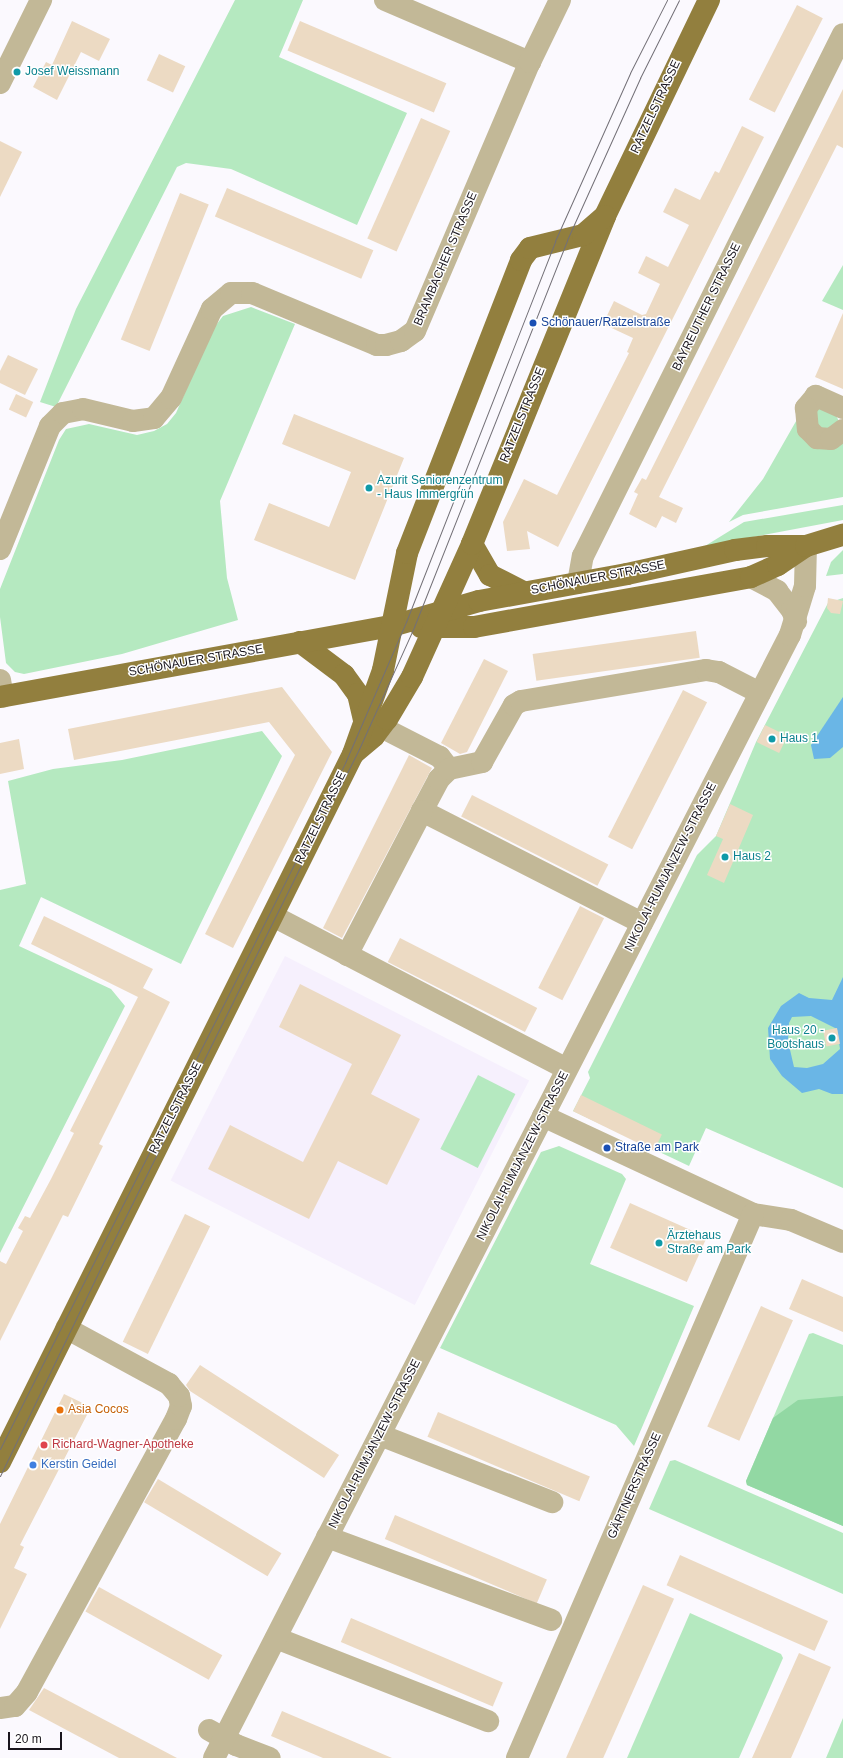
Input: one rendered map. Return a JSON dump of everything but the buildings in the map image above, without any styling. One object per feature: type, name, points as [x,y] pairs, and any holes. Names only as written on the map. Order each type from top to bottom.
[{"type":"main road","name":"RATZELSTRASSE","points":[[0,1462],[353,754],[373,724],[407,688],[472,544],[605,216],[709,0]]},
{"type":"main road","name":"RATZELSTRASSE","points":[[373,724],[407,553],[521,260],[530,248],[583,235],[605,216]]},
{"type":"main road","name":"SCHÖNAUER STRASSE","points":[[1,691],[392,626],[438,620],[523,592],[578,583],[754,547],[806,546],[843,535]]},
{"type":"main road","points":[[472,544],[490,575],[523,592]]},
{"type":"main road","name":"SCHÖNAUER STRASSE","points":[[438,620],[474,626],[751,577],[772,568],[806,546]]},
{"type":"main road","points":[[300,642],[344,675],[358,694],[373,724]]},
{"type":"street","points":[[0,83],[41,0]]},
{"type":"street","points":[[385,0],[530,62]]},
{"type":"street","name":"BRAMBACHER STRASSE","points":[[0,549],[50,426],[63,413],[83,409],[133,421],[154,418],[171,398],[212,309],[231,293],[252,293],[376,345],[386,345],[401,341],[415,331],[530,62],[560,0]]},
{"type":"street","name":"BAYREUTHER STRASSE","points":[[578,583],[583,556],[843,34]]},
{"type":"street","points":[[843,408],[816,396],[806,408],[808,429],[817,438],[830,439],[843,430]]},
{"type":"street","name":"NIKOLAI-RUMJANZEW-STRASSE","points":[[214,1758],[216,1734],[272,1632],[379,1423],[543,1116],[796,621],[805,586],[806,546]]},
{"type":"street","points":[[751,577],[777,591],[792,610],[796,621]]},
{"type":"street","points":[[347,955],[440,779],[450,769],[482,762],[514,705],[521,701],[706,670],[722,673],[760,693]]},
{"type":"street","points":[[373,724],[440,757],[450,769]]},
{"type":"street","points":[[422,811],[642,923]]},
{"type":"street","points":[[273,916],[567,1069]]},
{"type":"street","points":[[543,1116],[753,1214],[792,1220],[843,1242]]},
{"type":"street","name":"GÄRTNERSTRASSE","points":[[517,1758],[753,1214]]},
{"type":"street","points":[[0,1708],[14,1706],[27,1692],[176,1419],[181,1406],[179,1396],[169,1384],[66,1328]]},
{"type":"street","points":[[379,1423],[552,1502]]},
{"type":"street","points":[[325,1530],[551,1620]]},
{"type":"street","points":[[272,1632],[488,1722]]},
{"type":"street","points":[[216,1734],[270,1758]]},
{"type":"shaded area","points":[[285,956],[529,1080],[415,1305],[171,1181]]},
{"type":"green space","points":[[235,0],[303,0],[279,57],[407,113],[357,225],[231,169],[186,163],[177,167],[56,407],[40,402],[76,309]]},
{"type":"green space","points":[[843,265],[843,310],[822,301]]},
{"type":"green space","points":[[251,307],[295,324],[220,501],[227,578],[238,620],[122,654],[24,674],[15,672],[6,663],[0,617],[0,589],[59,440],[66,429],[89,424],[137,435],[154,431],[167,424],[176,413],[213,329],[223,316]]},
{"type":"green space","points":[[816,405],[833,410],[840,423],[822,435],[811,410]]},
{"type":"green space","points":[[799,416],[806,436],[843,435],[843,497],[743,515],[729,522],[763,479]]},
{"type":"green space","points":[[843,505],[843,520],[705,546],[744,522]]},
{"type":"green space","points":[[843,550],[843,574],[826,576],[831,562]]},
{"type":"green space","points":[[843,598],[843,1188],[706,1128],[689,1166],[573,1111],[590,1078],[588,1072],[697,855],[716,836],[756,742],[828,603]]},
{"type":"green space","points":[[262,731],[282,756],[181,964],[41,897],[19,946],[111,989],[125,1006],[0,1253],[0,890],[26,884],[8,781],[53,769],[122,760]]},
{"type":"green space","points":[[478,1075],[515,1094],[478,1168],[440,1149]]},
{"type":"green space","points":[[559,1146],[622,1174],[626,1179],[590,1264],[694,1306],[634,1446],[616,1425],[440,1348],[541,1152]]},
{"type":"green space","points":[[813,1333],[843,1345],[843,1526],[747,1485],[746,1481],[809,1334]]},
{"type":"green space","points":[[843,1396],[843,1526],[747,1485],[746,1481],[773,1418],[798,1400]]},
{"type":"green space","points":[[675,1460],[843,1533],[843,1594],[649,1509],[670,1461]]},
{"type":"green space","points":[[690,1613],[781,1654],[783,1658],[739,1758],[627,1758]]},
{"type":"green space","points":[[843,1718],[843,1758],[826,1758]]},
{"type":"water","points":[[843,697],[843,747],[830,758],[814,759],[811,745]]},
{"type":"water","points":[[843,977],[843,1094],[832,1094],[819,1089],[802,1093],[782,1076],[770,1059],[768,1028],[781,1006],[799,993],[809,998],[832,1000]],"holes":[[[811,1016],[837,1029],[840,1049],[823,1064],[807,1068],[794,1067],[788,1041],[789,1023],[792,1017]]]},
{"type":"tram line","points":[[0,1449],[345,763],[406,622],[555,241],[630,73],[667,0]]},
{"type":"tram line","points":[[0,1476],[114,1240],[359,749],[414,627],[567,240],[640,78],[679,0]]},
{"type":"place","name":"Josef Weissmann","points":[[17,72]]},
{"type":"place","name":"Schönauer/Ratzelstraße","points":[[533,323]]},
{"type":"place","name":"Azurit Seniorenzentrum - Haus Immergrün","points":[[369,488]]},
{"type":"place","name":"Haus 1","points":[[772,739]]},
{"type":"place","name":"Haus 2","points":[[725,857]]},
{"type":"place","name":"Haus 20 - Bootshaus","points":[[832,1038]]},
{"type":"place","name":"Straße am Park","points":[[607,1148]]},
{"type":"place","name":"Ärztehaus Straße am Park","points":[[659,1243]]},
{"type":"place","name":"Asia Cocos","points":[[60,1410]]},
{"type":"place","name":"Richard-Wagner-Apotheke","points":[[44,1445]]},
{"type":"place","name":"Kerstin Geidel","points":[[33,1465]]}]
